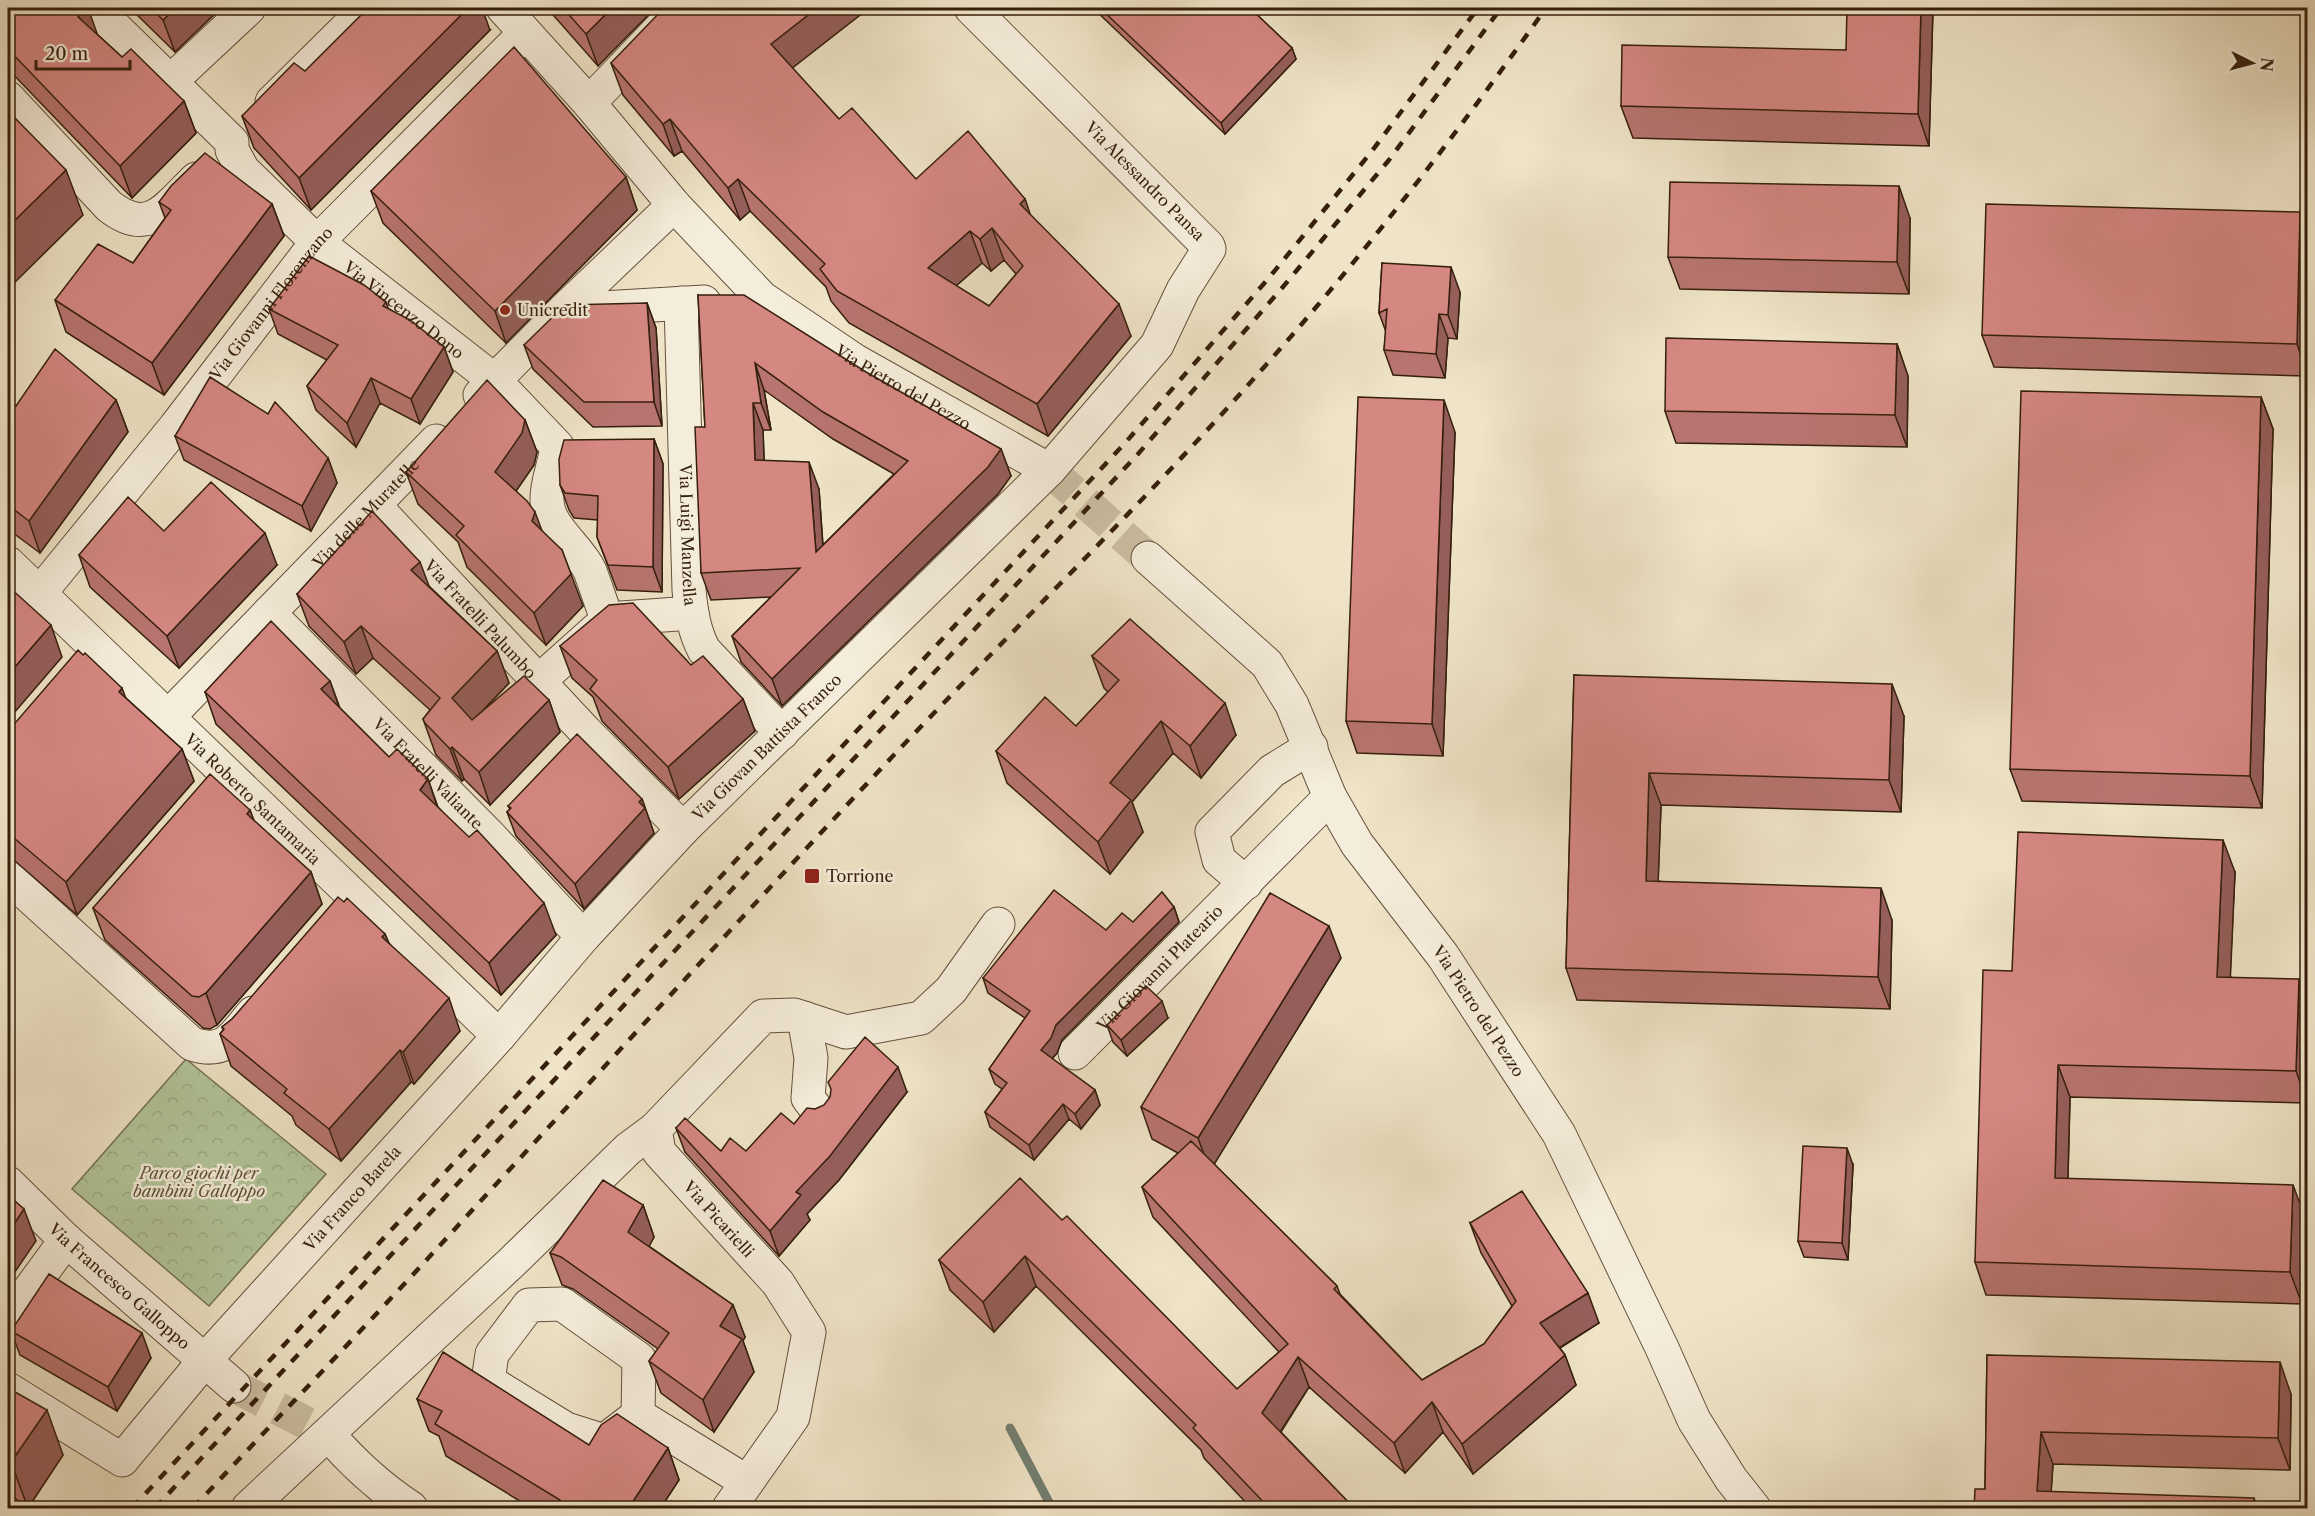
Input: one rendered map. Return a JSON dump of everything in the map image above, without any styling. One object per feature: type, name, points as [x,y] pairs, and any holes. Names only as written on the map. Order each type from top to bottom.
[{"type":"street","name":"Via Vincenzo Dono","points":[[95,8],[232,142],[232,150],[243,170],[317,242],[494,380],[556,446]]},
{"type":"street","points":[[171,81],[249,8]]},
{"type":"street","points":[[8,98],[109,206],[126,219],[138,221],[151,219],[165,210],[367,8]]},
{"type":"street","points":[[503,8],[589,103],[674,205]]},
{"type":"street","points":[[589,103],[680,8]]},
{"type":"street","name":"Via Alessandro Pansa","points":[[971,8],[1208,246],[1208,251],[1173,309],[1157,345],[1083,431]]},
{"type":"street","name":"Via Giovanni Florenzano","points":[[39,594],[176,426],[317,242],[525,33]]},
{"type":"street","name":"Via Pietro del Pezzo","points":[[674,205],[762,298],[803,328],[854,360],[1049,470]]},
{"type":"street","name":"Via delle Muratelle","points":[[168,717],[494,380],[674,205]]},
{"type":"street","points":[[563,311],[762,298]]},
{"type":"street","name":"Via Luigi Manzella","points":[[681,303],[689,590],[692,613],[704,650],[782,733]]},
{"type":"street","name":"Via Giovan Battista Franco","points":[[499,1036],[583,937],[683,829],[1049,470],[1083,431]]},
{"type":"street","points":[[651,445],[686,445]]},
{"type":"street","points":[[592,446],[556,446],[555,464],[548,488],[547,503],[550,516],[589,569],[607,619]]},
{"type":"street","name":"Via Fratelli Palumbo","points":[[374,505],[540,680],[586,732],[683,829]]},
{"type":"street","name":"Via Pietro del Pezzo","points":[[1148,558],[1268,664],[1292,705],[1330,797],[1357,844],[1443,956],[1559,1134],[1694,1420],[1731,1479],[1754,1509]]},
{"type":"street","name":"Via Roberto Santamaria","points":[[8,563],[499,1036]]},
{"type":"street","name":"Via Fratelli Valiante","points":[[270,613],[496,825],[583,937]]},
{"type":"street","points":[[540,680],[607,619],[692,613]]},
{"type":"street","points":[[74,673],[96,648]]},
{"type":"street","points":[[562,758],[586,732]]},
{"type":"street","points":[[1246,883],[1219,860],[1212,832],[1272,771],[1311,747]]},
{"type":"street","points":[[203,800],[226,773]]},
{"type":"street","name":"Via Giovanni Plateario","points":[[1075,1053],[1330,797]]},
{"type":"street","points":[[8,878],[87,932],[192,1044],[204,1048],[219,1048],[230,1039],[269,994]]},
{"type":"street","points":[[331,923],[354,896]]},
{"type":"street","points":[[763,1016],[794,1015],[846,1032],[921,1018],[951,990],[998,924]]},
{"type":"street","points":[[248,1509],[511,1263],[628,1149],[655,1129],[787,991]]},
{"type":"street","points":[[804,1018],[811,1058],[808,1098],[821,1115]]},
{"type":"street","name":"Via Franco Barela","points":[[8,1389],[122,1460],[205,1360],[499,1036]]},
{"type":"street","name":"Via Picarielli","points":[[638,1415],[738,1496],[793,1417],[809,1332],[778,1283],[659,1152],[655,1129]]},
{"type":"street","name":"Via Francesco Galloppo","points":[[8,1183],[66,1240],[234,1386]]},
{"type":"street","points":[[8,1319],[66,1240]]},
{"type":"street","points":[[530,1305],[562,1305],[639,1359],[638,1415],[604,1441],[566,1429],[488,1381],[492,1354],[530,1305]]},
{"type":"street","points":[[328,1434],[379,1487],[411,1509]]},
{"type":"green space","name":"Parco giochi per bambini Galloppo","points":[[186,1059],[326,1174],[209,1306],[72,1189]]},
{"type":"building","points":[[8,8],[87,8],[78,17],[122,57],[131,49],[184,101],[120,166],[8,49]]},
{"type":"building","points":[[151,8],[176,8],[163,20]]},
{"type":"building","points":[[368,8],[468,8],[299,178],[242,116],[294,63],[305,71]]},
{"type":"building","points":[[563,8],[612,8],[586,34]]},
{"type":"building","points":[[664,8],[817,8],[771,44],[839,119],[852,108],[916,179],[968,131],[1025,199],[1020,204],[1119,304],[1037,404],[837,291],[820,269],[825,264],[738,179],[728,188],[670,119],[663,124],[611,63]],"holes":[[[992,228],[1023,266],[989,306],[928,268],[970,231],[980,239]]]},
{"type":"building","points":[[1100,8],[1250,8],[1292,48],[1221,123]]},
{"type":"building","points":[[1847,8],[1921,8],[1918,114],[1621,106],[1622,45],[1846,50]]},
{"type":"building","points":[[514,47],[626,177],[495,311],[371,191]]},
{"type":"building","points":[[14,117],[66,170],[8,227],[8,124]]},
{"type":"building","points":[[205,153],[272,204],[152,363],[55,300],[98,244],[133,263],[171,210],[159,202],[171,186]]},
{"type":"building","points":[[1670,182],[1899,186],[1897,262],[1668,257]]},
{"type":"building","points":[[1986,204],[2300,212],[2297,344],[1982,335]]},
{"type":"building","points":[[309,256],[364,285],[386,302],[383,306],[410,320],[444,347],[411,399],[371,378],[347,423],[307,386],[338,345],[269,309]]},
{"type":"building","points":[[1382,263],[1451,267],[1448,315],[1439,314],[1436,354],[1384,350],[1387,309],[1379,313]]},
{"type":"building","points":[[698,295],[744,295],[866,372],[1001,449],[988,467],[772,679],[732,636],[800,568],[701,573],[695,427],[705,427]],"holes":[[[755,363],[823,412],[908,461],[816,552],[809,462],[755,460],[753,403],[761,403]]]},
{"type":"building","points":[[647,303],[654,402],[584,402],[524,345],[565,305]]},
{"type":"building","points":[[1666,338],[1897,344],[1895,415],[1665,411]]},
{"type":"building","points":[[55,349],[116,400],[29,521],[8,505],[8,397],[16,406]]},
{"type":"building","points":[[210,377],[268,414],[275,402],[328,458],[302,506],[175,436]]},
{"type":"building","points":[[487,380],[525,420],[522,433],[495,472],[527,501],[535,512],[532,521],[562,550],[571,574],[534,613],[456,535],[464,526],[406,472]]},
{"type":"building","points":[[2021,391],[2261,397],[2250,776],[2010,769]]},
{"type":"building","points":[[1358,397],[1444,400],[1432,724],[1346,721]]},
{"type":"building","points":[[654,439],[653,567],[608,565],[597,537],[598,496],[565,493],[560,485],[559,459],[564,440]]},
{"type":"building","points":[[211,482],[265,533],[167,636],[79,555],[128,497],[164,531]]},
{"type":"building","points":[[372,511],[420,562],[411,570],[497,651],[452,698],[472,720],[524,676],[549,700],[479,772],[452,747],[450,749],[425,723],[423,719],[440,698],[361,626],[344,642],[297,594]]},
{"type":"building","points":[[8,586],[51,625],[8,675]]},
{"type":"building","points":[[633,603],[691,665],[703,656],[743,699],[668,767],[590,689],[597,680],[560,646],[609,605]]},
{"type":"building","points":[[1130,619],[1225,703],[1190,746],[1161,721],[1110,783],[1131,800],[1098,842],[996,751],[1045,697],[1076,726],[1119,680],[1092,656]]},
{"type":"building","points":[[271,621],[330,681],[321,689],[389,757],[397,749],[428,779],[420,790],[469,837],[477,830],[544,903],[489,963],[205,692]]},
{"type":"building","points":[[78,650],[83,655],[85,653],[122,688],[119,692],[182,749],[66,882],[8,833],[8,730]]},
{"type":"building","points":[[1574,675],[1892,684],[1889,780],[1649,773],[1646,881],[1881,888],[1878,977],[1566,968]]},
{"type":"building","points":[[577,734],[642,799],[639,802],[645,808],[575,884],[507,812],[511,808],[508,806]]},
{"type":"building","points":[[210,774],[250,810],[247,814],[311,872],[206,993],[199,997],[192,996],[93,908]]},
{"type":"building","points":[[2018,832],[2223,840],[2217,977],[2299,979],[2296,1071],[2058,1065],[2055,1178],[2293,1185],[2290,1272],[1975,1262],[1983,970],[2012,971]]},
{"type":"building","points":[[1054,890],[1106,930],[1122,913],[1133,922],[1162,892],[1174,907],[1056,1025],[1051,1038],[1041,1050],[1095,1090],[1075,1114],[1063,1104],[1029,1145],[985,1112],[1007,1083],[989,1069],[1030,1011],[983,978]]},
{"type":"building","points":[[1270,893],[1329,926],[1198,1138],[1141,1107]]},
{"type":"building","points":[[338,897],[344,902],[347,898],[385,934],[382,937],[449,998],[403,1052],[400,1050],[329,1129],[284,1093],[287,1089],[220,1034],[224,1029],[222,1027],[232,1019]]},
{"type":"building","points":[[1146,986],[1162,1001],[1121,1040],[1107,1025]]},
{"type":"building","points":[[865,1037],[898,1067],[830,1156],[796,1192],[801,1195],[770,1231],[676,1128],[685,1118],[721,1151],[730,1138],[746,1151],[781,1113],[794,1124],[807,1108],[815,1109],[824,1105],[830,1097],[831,1089],[828,1082]]},
{"type":"building","points":[[1191,1141],[1337,1286],[1334,1289],[1422,1380],[1484,1344],[1516,1301],[1470,1223],[1522,1191],[1588,1293],[1540,1323],[1565,1355],[1462,1444],[1432,1402],[1394,1443],[1298,1357],[1262,1413],[1355,1509],[1270,1509],[1193,1428],[1196,1425],[1025,1256],[983,1302],[939,1260],[1020,1178],[1062,1220],[1067,1216],[1237,1389],[1288,1344],[1142,1187]]},
{"type":"building","points":[[1803,1146],[1847,1148],[1842,1243],[1798,1241]]},
{"type":"building","points":[[603,1180],[643,1205],[628,1232],[733,1305],[720,1326],[742,1339],[703,1400],[649,1361],[669,1333],[561,1257],[550,1253]]},
{"type":"building","points":[[8,1195],[24,1209],[8,1233]]},
{"type":"building","points":[[49,1274],[142,1333],[108,1387],[11,1331]]},
{"type":"building","points":[[443,1352],[589,1445],[601,1425],[617,1414],[668,1448],[628,1509],[554,1509],[560,1500],[435,1424],[442,1411],[417,1399]]},
{"type":"building","points":[[1987,1355],[2280,1362],[2278,1438],[2041,1432],[2037,1491],[2254,1498],[2253,1509],[1974,1509],[1975,1489],[1985,1489]]},
{"type":"building","points":[[8,1388],[47,1410],[11,1462],[8,1460]]},
{"type":"waterway","points":[[1010,1428],[1052,1508]]},
{"type":"tunnel","points":[[1049,470],[1148,558]]},
{"type":"tunnel","points":[[234,1386],[328,1434]]},
{"type":"railway","points":[[132,1508],[1126,442],[1268,279],[1372,151],[1478,8]]},
{"type":"railway","points":[[155,1508],[1138,454],[1389,160],[1501,8]]},
{"type":"railway","points":[[193,1508],[397,1292],[892,757],[1213,424],[1296,331],[1407,196],[1478,103],[1546,8]]},
{"type":"place","name":"Unicredit","points":[[505,310]]},
{"type":"place","name":"Torrione","points":[[812,876]]}]
